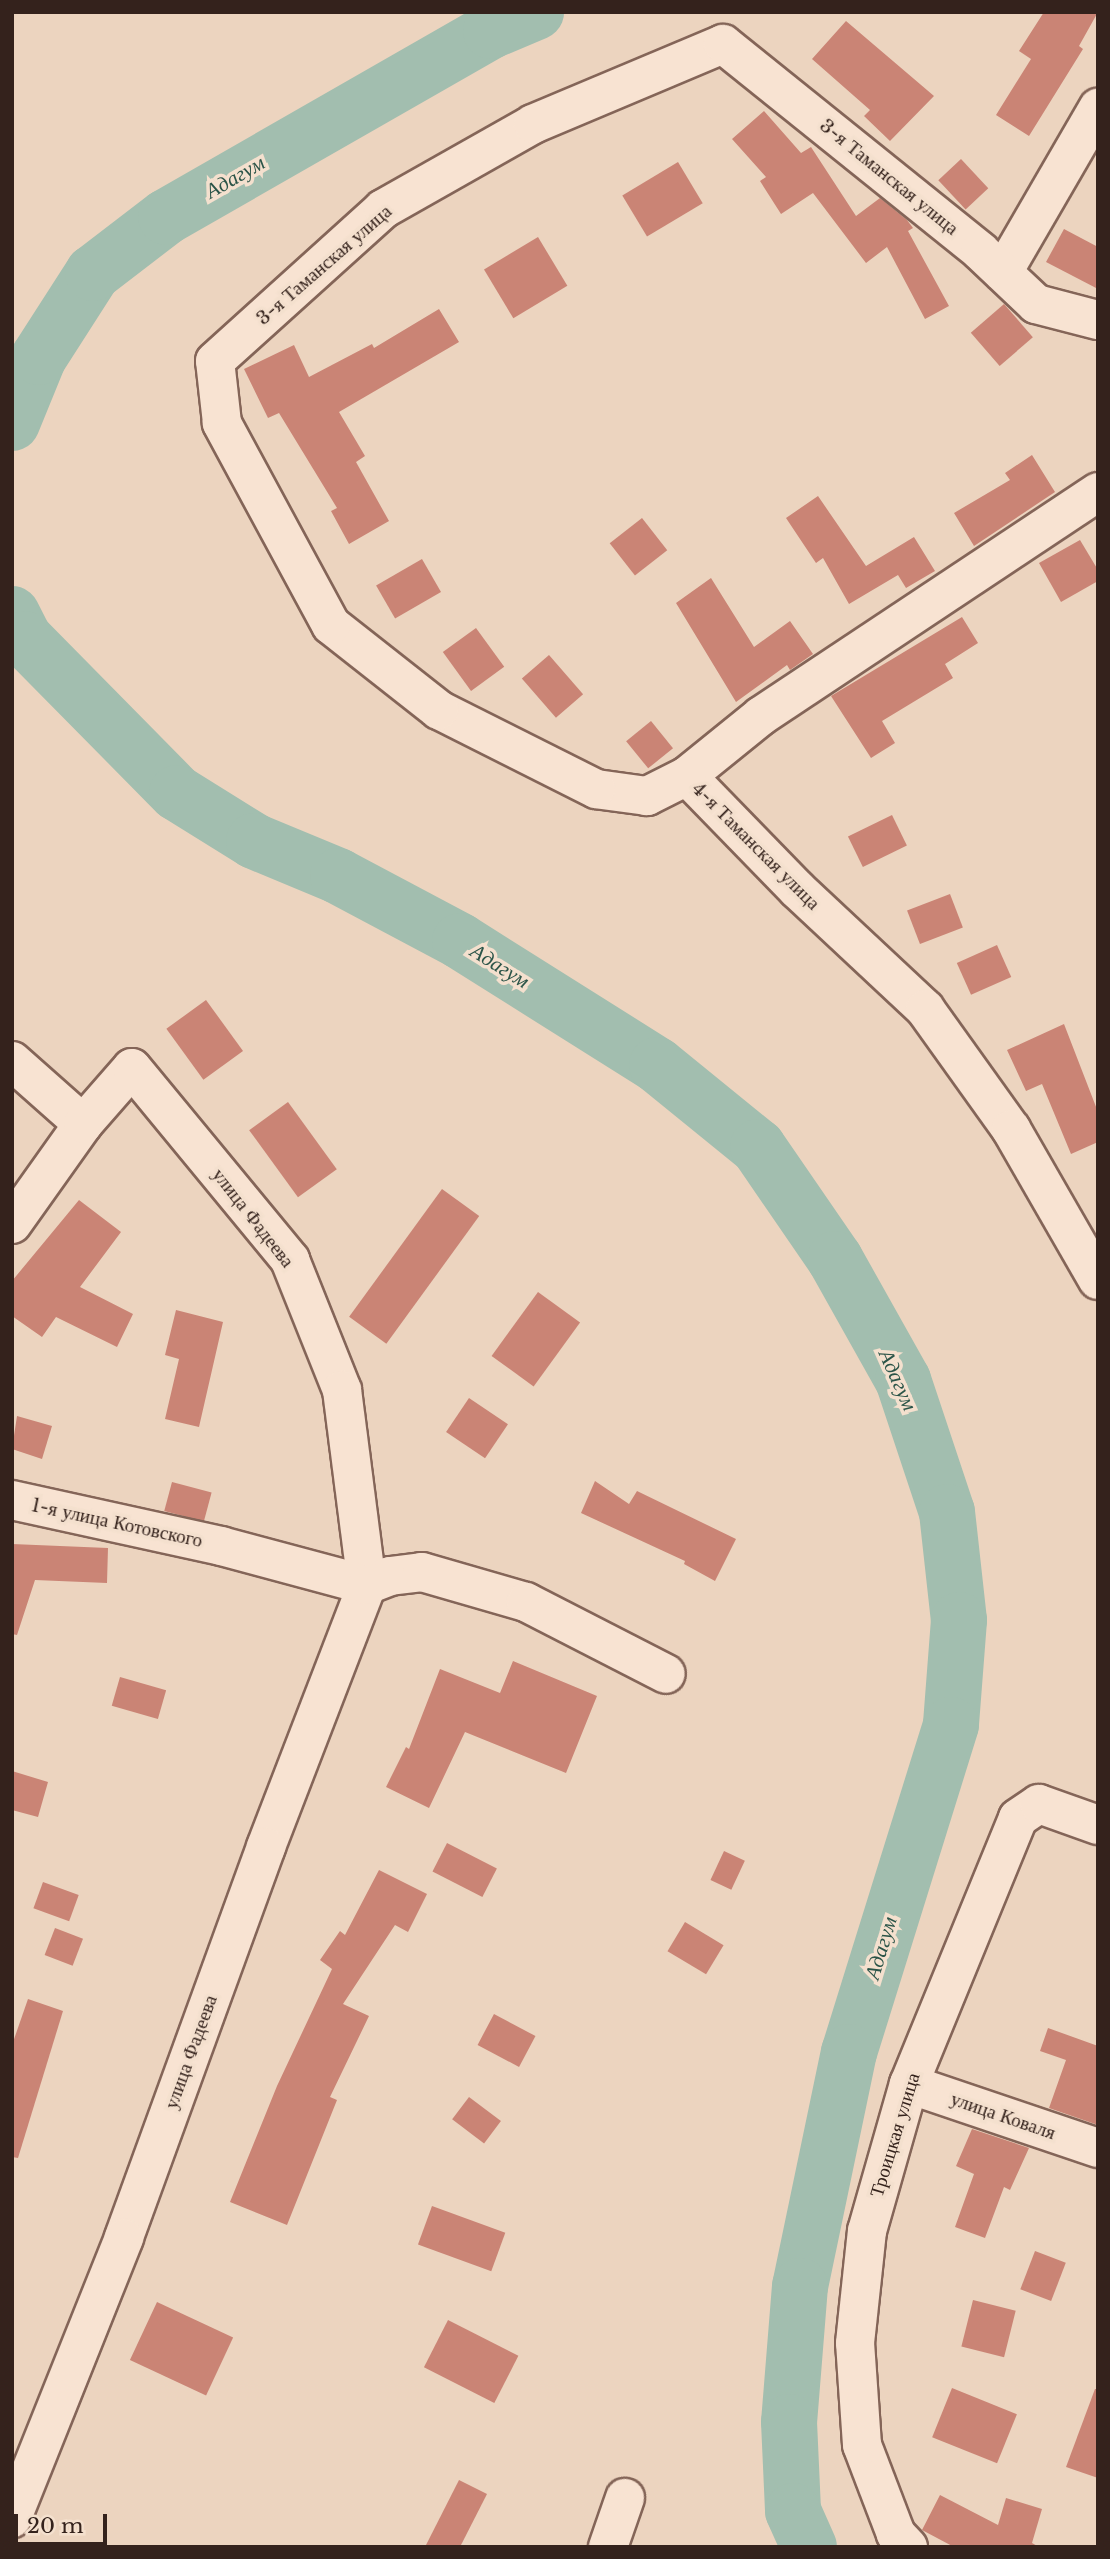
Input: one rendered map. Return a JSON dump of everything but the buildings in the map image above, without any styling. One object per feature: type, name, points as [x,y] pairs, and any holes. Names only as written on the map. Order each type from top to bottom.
[{"type":"street","name":"3-я Таманская улица","points":[[687,776],[647,796],[596,789],[439,710],[331,625],[222,423],[215,361],[383,209],[533,124],[723,44],[1003,272],[1036,304],[1098,320]]},
{"type":"street","points":[[1003,272],[1098,108]]},
{"type":"street","name":"4-я Таманская улица","points":[[1098,492],[761,716],[687,776],[799,890],[925,1009],[1011,1129],[1098,1280]]},
{"type":"street","points":[[12,1061],[83,1124],[12,1224]]},
{"type":"street","name":"улица Фадеева","points":[[12,2518],[124,2238],[266,1847],[368,1585],[342,1390],[290,1259],[132,1068],[83,1124]]},
{"type":"street","name":"1-я улица Котовского","points":[[12,1500],[221,1546],[368,1585]]},
{"type":"street","points":[[368,1585],[390,1576],[422,1572],[526,1602],[666,1674]]},
{"type":"street","name":"Троицкая улица","points":[[908,2547],[897,2534],[862,2445],[855,2343],[867,2231],[909,2084],[1018,1818],[1040,1804],[1098,1825]]},
{"type":"street","name":"улица Коваля","points":[[909,2084],[1098,2148]]},
{"type":"street","points":[[608,2547],[625,2498]]},
{"type":"waterway","name":"Адагум","points":[[12,423],[39,357],[93,273],[166,217],[491,31],[536,12]]},
{"type":"waterway","name":"Адагум","points":[[12,614],[25,639],[177,793],[254,841],[338,876],[460,941],[657,1065],[758,1147],[835,1259],[903,1380],[947,1512],[959,1620],[951,1725],[849,2052],[800,2286],[789,2422],[793,2511],[809,2547]]}]
